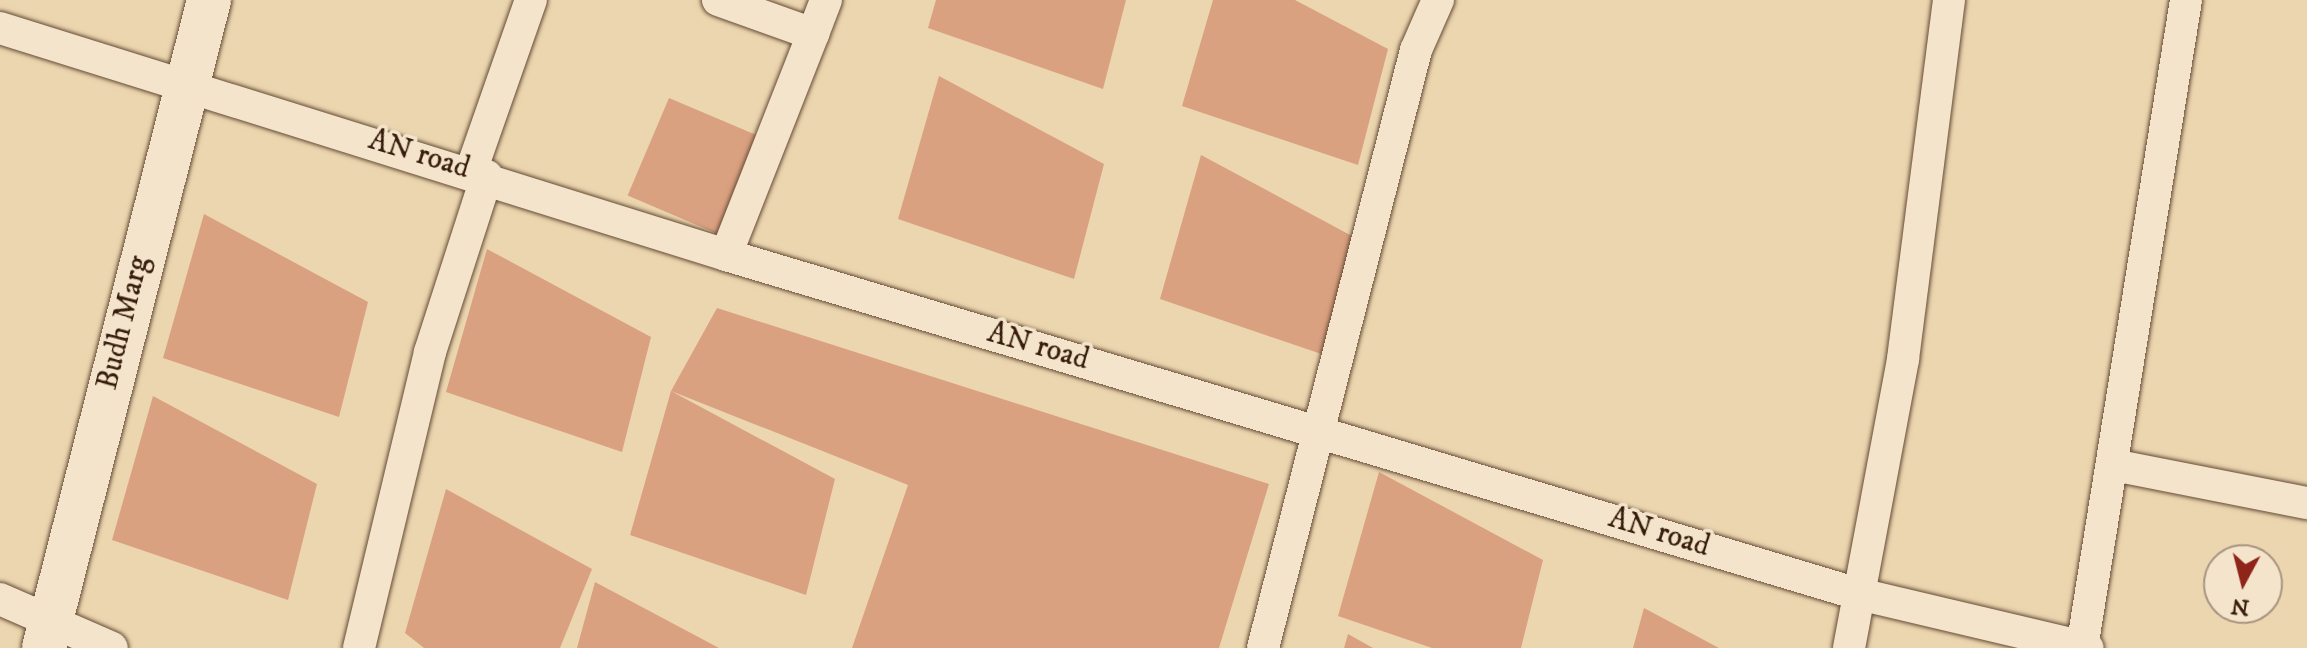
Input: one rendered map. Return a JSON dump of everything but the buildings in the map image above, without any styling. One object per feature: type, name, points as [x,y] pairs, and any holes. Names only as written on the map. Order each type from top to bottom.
[{"type":"street","name":"Budh Marg","points":[[48,634],[183,83],[209,0]]},
{"type":"street","points":[[359,648],[430,352],[531,0]]},
{"type":"street","points":[[718,0],[813,34]]},
{"type":"street","points":[[726,255],[826,0]]},
{"type":"street","points":[[1263,648],[1416,50],[1438,0]]},
{"type":"street","points":[[1849,648],[1855,593],[1903,359],[1949,0]]},
{"type":"street","points":[[2084,647],[2186,0]]},
{"type":"street","name":"AN road","points":[[0,28],[479,173],[726,255],[1855,593],[2084,647]]},
{"type":"street","points":[[2113,465],[2307,503]]},
{"type":"street","points":[[0,599],[48,634],[112,648]]}]
